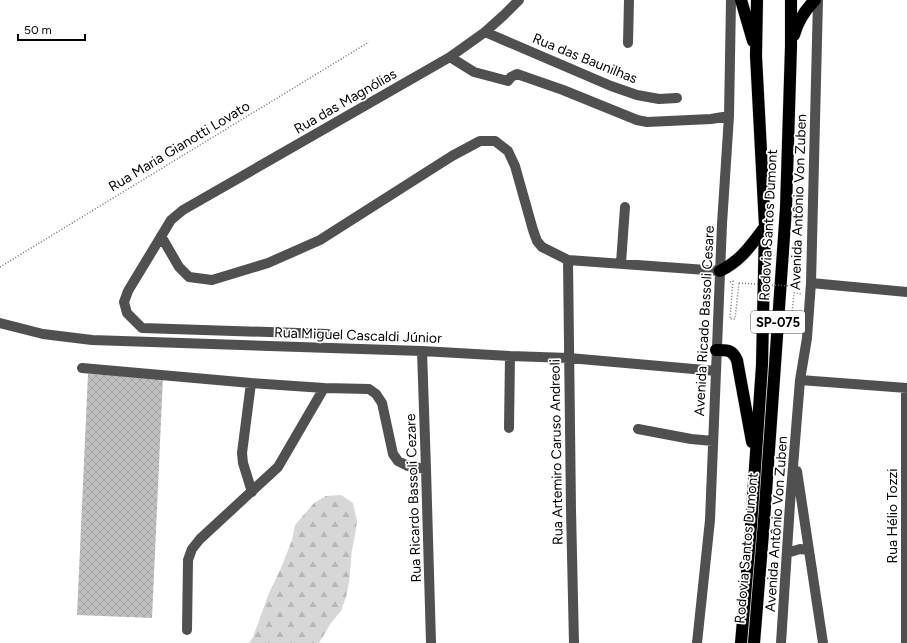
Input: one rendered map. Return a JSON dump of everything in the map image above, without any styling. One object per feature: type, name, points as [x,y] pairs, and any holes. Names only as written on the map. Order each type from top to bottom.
[{"type":"highway","points":[[741,0],[756,56]]},
{"type":"highway","name":"Rodovia Santos Dumont","points":[[741,643],[762,366],[765,227],[756,56],[757,0]]},
{"type":"highway","name":"Rodovia Santos Dumont","points":[[754,643],[786,208],[791,0]]},
{"type":"highway","points":[[791,46],[799,20],[816,0]]},
{"type":"highway","points":[[720,271],[737,261],[765,227]]},
{"type":"highway","points":[[716,350],[730,351],[735,355],[737,360],[755,459]]},
{"type":"street","name":"Rua das Magnólias","points":[[328,334],[142,328],[127,313],[124,302],[128,291],[161,236],[171,220],[177,215],[190,206],[450,57],[485,32],[519,0]]},
{"type":"street","points":[[628,43],[629,0]]},
{"type":"street","name":"Avenida Ricado Bassoli Cesare","points":[[697,643],[710,520],[716,350],[729,116],[731,0]]},
{"type":"street","name":"Avenida Antônio Von Zuben","points":[[782,643],[790,504],[800,380],[807,338],[810,295],[816,0]]},
{"type":"street","name":"Rua das Baunilhas","points":[[485,32],[611,86],[637,95],[659,99],[677,98]]},
{"type":"street","points":[[450,57],[474,72],[508,81],[511,77],[517,74],[563,90],[637,120],[647,122],[710,119],[729,116]]},
{"type":"street","points":[[161,236],[179,268],[189,277],[212,280],[268,263],[320,240],[452,156],[480,141],[495,141],[508,151],[515,166],[533,230],[537,241],[542,247],[568,260],[720,271]]},
{"type":"street","points":[[621,263],[625,207]]},
{"type":"street","name":"Rua Artemiro Caruso Andreoli","points":[[568,260],[574,643]]},
{"type":"street","points":[[810,283],[907,292]]},
{"type":"street","name":"Rua Miguel Cascaldi Júnior","points":[[0,323],[42,334],[92,340],[422,351],[569,358],[716,371]]},
{"type":"street","name":"Rua Ricardo Bassoli Cezare","points":[[422,351],[431,643]]},
{"type":"street","points":[[509,428],[510,356]]},
{"type":"street","points":[[82,368],[251,383],[324,388],[369,389],[376,394],[382,403],[393,454],[398,461],[408,466],[426,469]]},
{"type":"street","points":[[800,380],[907,388]]},
{"type":"street","points":[[251,383],[242,453],[243,463],[252,492]]},
{"type":"street","points":[[186,630],[188,560],[192,550],[200,539],[278,467],[324,388]]},
{"type":"street","name":"Rua Hélio Tozzi","points":[[906,643],[907,388]]},
{"type":"street","points":[[638,429],[691,439],[713,441]]},
{"type":"street","points":[[795,454],[822,643]]},
{"type":"street","points":[[787,554],[800,549],[809,550]]},
{"type":"path","name":"Rua Maria Gianotti Lovato","points":[[0,267],[369,42]]},
{"type":"path","points":[[720,284],[733,281],[730,319],[735,319],[739,283],[790,286]]},
{"type":"path","points":[[788,322],[791,323],[794,293],[810,295]]},
{"type":"green space","points":[[341,495],[353,503],[357,521],[349,582],[341,611],[331,623],[319,643],[249,643],[253,637],[269,593],[292,540],[295,525],[314,503],[326,496]]},
{"type":"building","points":[[88,374],[163,377],[152,618],[77,615]]}]
